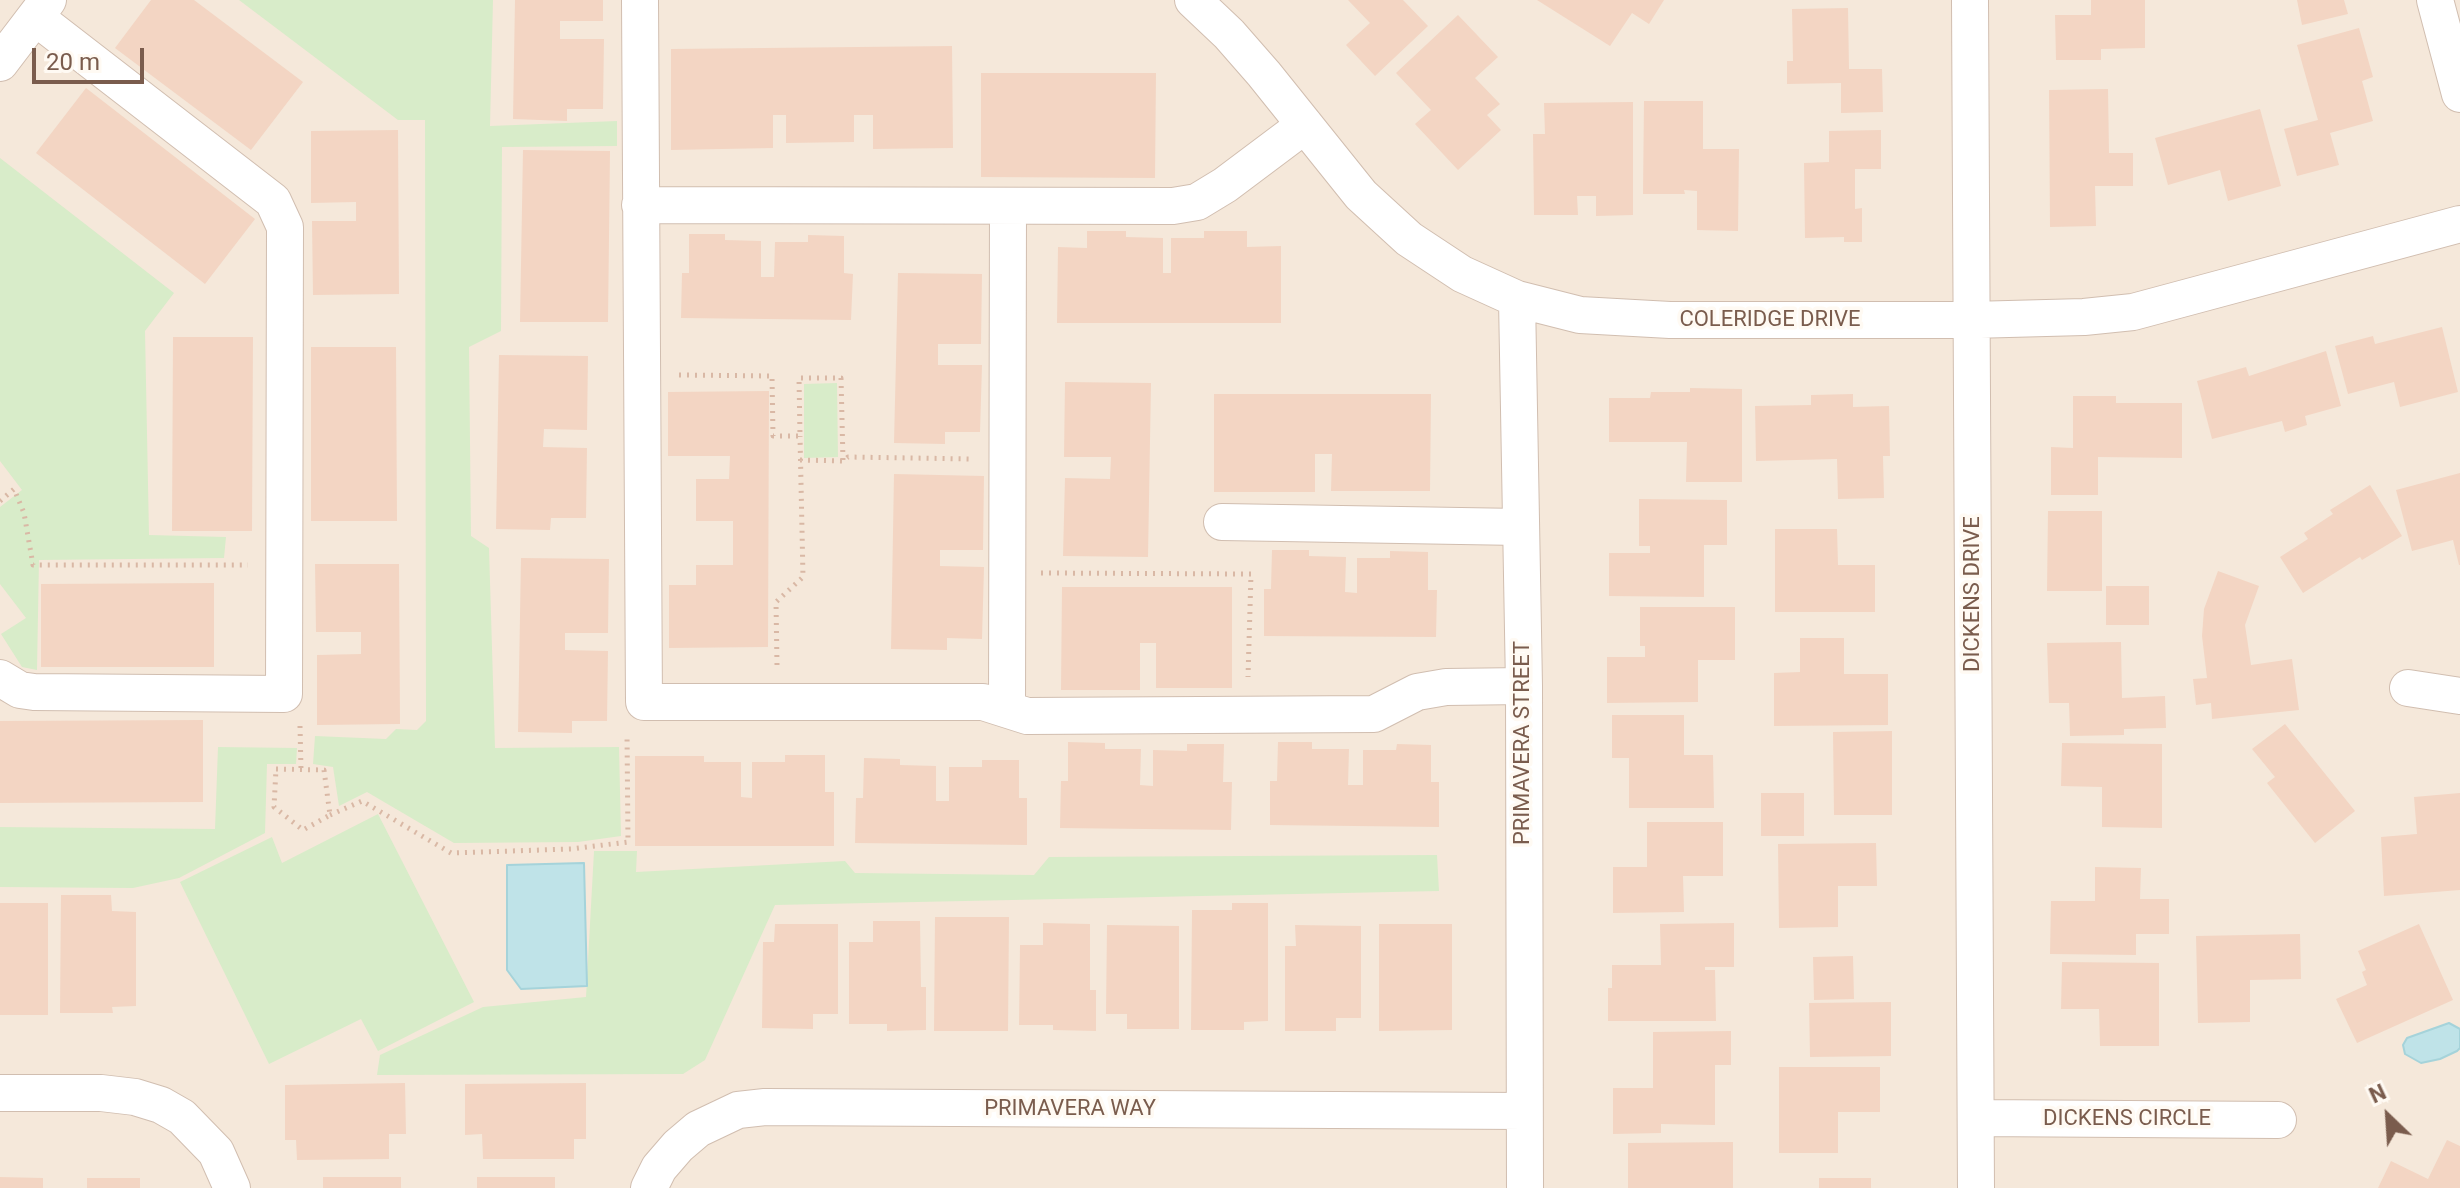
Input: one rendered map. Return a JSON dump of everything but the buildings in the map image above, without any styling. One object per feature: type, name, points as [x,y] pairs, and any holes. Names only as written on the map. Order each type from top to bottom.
[{"type":"street","points":[[640,0],[644,702],[983,702],[1027,716],[1374,714],[1417,692],[1446,687],[1524,686]]},
{"type":"street","name":"COLERIDGE DRIVE","points":[[1193,0],[1229,34],[1361,195],[1409,239],[1462,274],[1517,299],[1580,315],[1670,320],[1971,320],[2084,317],[2133,312],[2460,224]]},
{"type":"street","name":"DICKENS DRIVE","points":[[1970,0],[1976,1188]]},
{"type":"street","points":[[2435,0],[2460,94]]},
{"type":"street","points":[[0,63],[42,8],[273,201],[285,227],[284,694],[34,692],[20,690],[0,678]]},
{"type":"street","points":[[640,205],[1173,206],[1197,202],[1225,185],[1305,125]]},
{"type":"street","points":[[1007,709],[1008,206]]},
{"type":"street","name":"PRIMAVERA STREET","points":[[1517,299],[1524,686],[1525,1188]]},
{"type":"street","points":[[1222,522],[1520,527]]},
{"type":"street","points":[[2408,688],[2460,696]]},
{"type":"street","points":[[0,1093],[101,1093],[135,1097],[161,1105],[182,1117],[216,1152],[232,1188]]},
{"type":"street","name":"PRIMAVERA WAY","points":[[649,1188],[659,1168],[698,1129],[738,1110],[765,1107],[1524,1111]]},
{"type":"street","name":"DICKENS CIRCLE","points":[[1976,1118],[2278,1120]]},
{"type":"path","points":[[642,376],[772,376],[773,436],[800,436]]},
{"type":"path","points":[[778,702],[776,602],[803,577],[799,378],[841,378],[843,461]]},
{"type":"path","points":[[800,460],[843,461],[848,457],[1008,459]]},
{"type":"path","points":[[0,501],[14,489],[24,513],[33,565],[284,565]]},
{"type":"path","points":[[1036,573],[1251,574],[1247,714]]},
{"type":"path","points":[[330,815],[324,770],[276,769],[274,807],[303,830],[362,801],[451,853],[571,849],[628,842],[627,727],[644,702]]},
{"type":"shaded area","points":[[0,0],[2460,0],[2460,1188],[0,1188]]},
{"type":"green space","points":[[239,0],[493,0],[490,126],[617,121],[617,146],[502,147],[501,331],[469,347],[471,536],[489,548],[495,748],[619,747],[621,836],[578,842],[454,843],[367,792],[339,806],[333,767],[313,764],[315,736],[386,739],[396,729],[417,730],[426,721],[425,120],[398,120]]},
{"type":"green space","points":[[0,158],[174,293],[145,331],[149,535],[226,537],[224,558],[39,560],[37,670],[22,667],[1,634],[26,618],[0,584],[0,507],[22,490],[0,461]]},
{"type":"green space","points":[[837,383],[838,457],[804,458],[804,384]]},
{"type":"green space","points":[[218,747],[297,748],[296,764],[267,764],[265,833],[179,878],[133,888],[0,887],[0,827],[215,829]]},
{"type":"green space","points":[[378,814],[474,1002],[378,1051],[361,1019],[269,1064],[180,882],[272,837],[282,863]]},
{"type":"green space","points":[[594,851],[637,851],[636,872],[845,861],[855,873],[1034,875],[1049,857],[1437,855],[1439,891],[775,905],[705,1060],[683,1074],[377,1075],[380,1055],[483,1007],[586,997]]},
{"type":"water","points":[[584,863],[587,986],[521,989],[507,970],[507,865]]},
{"type":"water","points":[[2449,1023],[2460,1029],[2460,1048],[2457,1051],[2421,1063],[2405,1054],[2403,1045],[2407,1038]]}]
